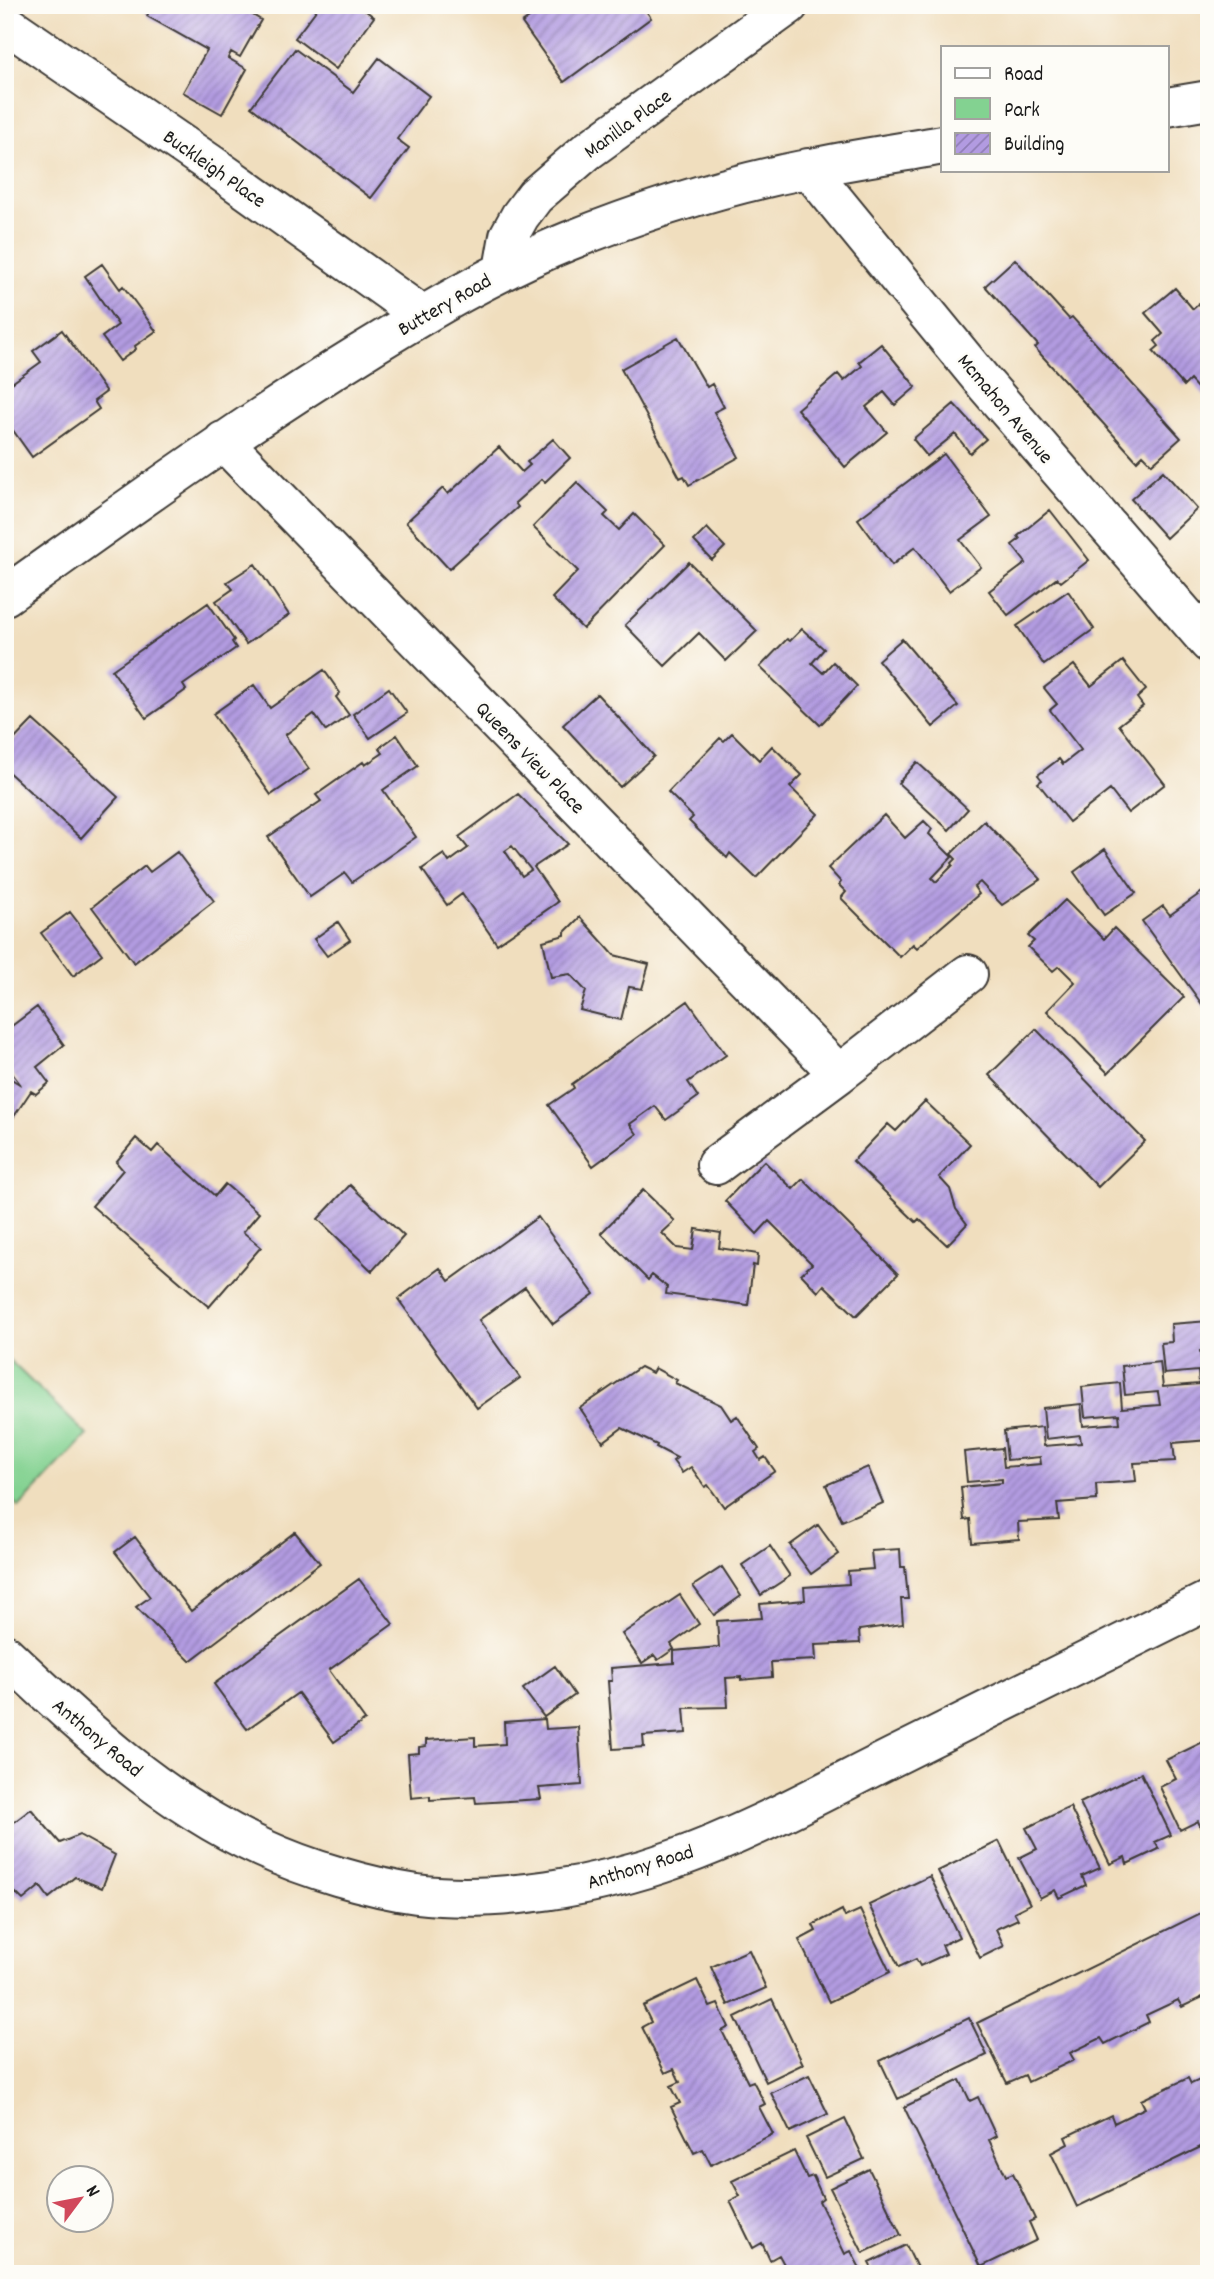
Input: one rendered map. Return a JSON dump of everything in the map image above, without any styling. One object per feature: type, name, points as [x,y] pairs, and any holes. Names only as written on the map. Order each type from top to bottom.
[{"type":"street","name":"Manilla Place","points":[[503,270],[509,236],[534,196],[586,152],[789,5]]},
{"type":"street","name":"Buckleigh Place","points":[[5,23],[201,157],[422,315]]},
{"type":"street","points":[[1168,107],[1209,100]]},
{"type":"street","name":"Buttery Road","points":[[5,596],[223,441],[422,315],[503,270],[644,213],[737,185],[808,168],[941,145]]},
{"type":"street","name":"Mcmahon Avenue","points":[[808,168],[985,384],[1209,643]]},
{"type":"street","name":"Queens View Place","points":[[223,441],[839,1074]]},
{"type":"street","points":[[716,1165],[968,974]]},
{"type":"street","name":"Anthony Road","points":[[5,1654],[81,1726],[169,1797],[263,1849],[337,1876],[417,1894],[497,1896],[598,1883],[677,1859],[771,1817],[1209,1600]]},
{"type":"green space","points":[[5,1356],[87,1435],[19,1507],[5,1494]]},
{"type":"building","points":[[134,5],[236,5],[261,20],[240,57],[231,52],[228,58],[247,69],[222,114],[183,92],[207,50],[147,16],[148,14]]},
{"type":"building","points":[[320,5],[358,5],[374,17],[336,69],[295,38]]},
{"type":"building","points":[[548,5],[642,5],[651,18],[564,82],[522,23]]},
{"type":"building","points":[[295,49],[353,92],[379,58],[429,96],[397,139],[409,148],[371,198],[251,107]]},
{"type":"building","points":[[1015,259],[1069,319],[1072,317],[1181,438],[1152,464],[1143,455],[1137,461],[1035,348],[1038,345],[985,286]]},
{"type":"building","points":[[102,264],[120,289],[123,286],[156,331],[120,361],[102,337],[118,325],[85,276]]},
{"type":"building","points":[[1175,288],[1193,309],[1200,303],[1209,314],[1207,399],[1190,380],[1184,386],[1153,351],[1159,346],[1155,341],[1163,334],[1145,313]]},
{"type":"building","points":[[62,330],[106,392],[94,401],[99,409],[32,457],[5,419],[5,388],[41,362],[33,351]]},
{"type":"building","points":[[678,337],[707,387],[712,384],[724,407],[714,412],[739,457],[689,485],[684,476],[680,478],[621,369]]},
{"type":"building","points":[[881,344],[916,387],[895,405],[884,392],[866,407],[887,432],[845,467],[797,409],[838,374],[844,381],[862,366],[859,362]]},
{"type":"building","points":[[954,404],[986,439],[970,453],[955,434],[927,456],[913,439]]},
{"type":"building","points":[[553,439],[570,458],[545,482],[542,479],[515,503],[518,507],[449,569],[406,522],[443,488],[448,494],[499,447],[522,472],[530,465],[527,462]]},
{"type":"building","points":[[944,454],[991,517],[960,540],[981,567],[949,591],[915,547],[892,565],[858,519]]},
{"type":"building","points":[[1163,471],[1197,509],[1166,538],[1131,499]]},
{"type":"building","points":[[577,482],[608,512],[604,516],[619,530],[634,514],[665,545],[583,629],[552,598],[578,571],[533,527]]},
{"type":"building","points":[[1050,510],[1089,560],[1061,582],[1057,578],[1008,615],[989,591],[1026,563],[1012,545],[1020,539],[1018,536]]},
{"type":"building","points":[[707,528],[725,547],[712,560],[694,541]]},
{"type":"building","points":[[689,562],[757,631],[726,661],[699,633],[665,666],[625,625]]},
{"type":"building","points":[[255,564],[289,615],[246,644],[216,601],[233,589],[227,582]]},
{"type":"building","points":[[1068,591],[1094,629],[1044,665],[1017,626]]},
{"type":"building","points":[[208,603],[234,640],[232,642],[236,648],[183,685],[186,690],[146,718],[112,670]]},
{"type":"building","points":[[802,629],[824,649],[812,663],[823,673],[833,662],[857,686],[820,725],[760,667],[787,639],[790,641]]},
{"type":"building","points":[[902,639],[958,706],[933,727],[878,660]]},
{"type":"building","points":[[1123,661],[1146,690],[1137,698],[1143,706],[1119,725],[1165,784],[1128,813],[1110,790],[1069,822],[1038,783],[1042,780],[1038,775],[1059,759],[1063,764],[1081,750],[1050,710],[1057,704],[1044,688],[1074,665],[1091,686]]},
{"type":"building","points":[[324,670],[340,693],[336,697],[349,715],[326,731],[314,714],[285,735],[309,769],[271,795],[213,714],[254,685],[270,708]]},
{"type":"building","points":[[389,688],[407,713],[370,738],[353,714]]},
{"type":"building","points":[[597,694],[654,756],[620,787],[563,725]]},
{"type":"building","points":[[33,720],[118,797],[81,838],[5,769],[5,749]]},
{"type":"building","points":[[732,733],[759,760],[772,746],[802,775],[790,787],[818,814],[756,878],[730,853],[727,858],[689,821],[693,817],[668,792],[720,738],[724,741]]},
{"type":"building","points":[[397,735],[418,766],[383,790],[416,837],[352,882],[345,873],[310,897],[268,837],[321,801],[316,795],[363,762],[365,765],[383,753],[379,748]]},
{"type":"building","points":[[917,762],[968,809],[949,830],[898,783]]},
{"type":"building","points":[[518,794],[568,844],[534,867],[558,902],[497,944],[462,894],[447,905],[422,869],[444,854],[449,862],[468,848],[459,837]],"holes":[[[512,846],[531,870],[522,876],[505,851]]]},
{"type":"building","points":[[884,815],[905,838],[924,821],[932,829],[929,834],[952,857],[932,878],[936,882],[953,865],[956,859],[951,854],[984,821],[1041,879],[1002,905],[980,882],[974,887],[979,894],[917,948],[913,944],[900,957],[841,898],[846,892],[828,868]]},
{"type":"building","points":[[1105,849],[1136,893],[1104,915],[1074,872]]},
{"type":"building","points":[[177,852],[214,901],[134,963],[92,907],[145,866],[150,872]]},
{"type":"building","points":[[1205,890],[1209,895],[1209,1014],[1142,921],[1163,906],[1170,915]]},
{"type":"building","points":[[1065,900],[1104,939],[1114,928],[1184,997],[1108,1073],[1047,1011],[1075,982],[1059,966],[1053,971],[1028,947],[1034,941],[1028,936]]},
{"type":"building","points":[[70,912],[102,954],[73,976],[41,933]]},
{"type":"building","points":[[580,917],[614,955],[649,964],[642,989],[629,987],[621,1020],[580,1010],[586,991],[570,974],[551,977],[543,941],[565,935]]},
{"type":"building","points":[[338,922],[350,940],[327,956],[314,939]]},
{"type":"building","points":[[688,1001],[726,1055],[688,1082],[698,1097],[666,1120],[655,1106],[630,1124],[637,1134],[593,1166],[549,1105],[574,1088],[572,1084]]},
{"type":"building","points":[[37,1007],[64,1045],[37,1067],[49,1083],[36,1094],[31,1091],[5,1130],[5,1075],[21,1085],[5,1064],[5,1031]]},
{"type":"building","points":[[1036,1029],[1145,1141],[1098,1187],[989,1075]]},
{"type":"building","points":[[925,1101],[970,1144],[939,1177],[950,1189],[956,1209],[967,1224],[947,1245],[919,1219],[916,1222],[853,1161],[888,1124],[896,1131]]},
{"type":"building","points":[[136,1138],[152,1152],[158,1145],[215,1196],[225,1184],[259,1213],[243,1232],[261,1247],[209,1307],[92,1206],[123,1170],[116,1162]]},
{"type":"building","points":[[764,1161],[793,1189],[803,1179],[898,1274],[856,1316],[824,1285],[818,1292],[801,1274],[812,1264],[769,1221],[757,1234],[725,1201]]},
{"type":"building","points":[[350,1185],[404,1236],[372,1271],[318,1219]]},
{"type":"building","points":[[643,1190],[675,1221],[662,1233],[677,1248],[693,1250],[696,1229],[721,1233],[719,1248],[758,1254],[757,1266],[753,1265],[748,1305],[666,1294],[667,1287],[652,1275],[648,1280],[601,1233]]},
{"type":"building","points":[[538,1217],[594,1294],[553,1324],[525,1287],[479,1320],[520,1378],[477,1408],[398,1299],[440,1268],[449,1281]]},
{"type":"building","points":[[1209,1321],[1209,1350],[1200,1351],[1202,1366],[1209,1366],[1209,1440],[1173,1443],[1175,1461],[1134,1463],[1136,1481],[1096,1484],[1097,1500],[1057,1503],[1059,1520],[1018,1522],[1019,1539],[972,1543],[970,1519],[964,1520],[961,1487],[1002,1483],[1002,1479],[967,1482],[964,1452],[1002,1448],[1004,1467],[1041,1464],[1040,1457],[1007,1460],[1004,1431],[1042,1427],[1044,1446],[1081,1443],[1080,1435],[1046,1439],[1043,1408],[1081,1404],[1083,1426],[1120,1423],[1119,1414],[1085,1417],[1082,1387],[1120,1383],[1122,1408],[1160,1405],[1158,1392],[1125,1395],[1122,1366],[1160,1362],[1163,1387],[1199,1384],[1198,1371],[1164,1374],[1161,1343],[1172,1342],[1171,1324]]},
{"type":"building","points":[[640,1367],[652,1373],[655,1368],[677,1380],[675,1383],[721,1405],[731,1420],[737,1416],[759,1449],[755,1452],[760,1460],[765,1457],[775,1471],[724,1507],[691,1467],[682,1473],[673,1461],[677,1458],[656,1447],[657,1445],[622,1428],[603,1442],[580,1408]]},
{"type":"building","points":[[868,1467],[883,1503],[842,1521],[826,1485]]},
{"type":"building","points":[[818,1525],[839,1554],[811,1574],[790,1545]]},
{"type":"building","points":[[295,1532],[320,1563],[190,1661],[136,1607],[150,1597],[115,1552],[135,1537],[191,1611]]},
{"type":"building","points":[[770,1546],[790,1576],[761,1595],[742,1565]]},
{"type":"building","points":[[900,1549],[908,1599],[901,1599],[903,1624],[859,1630],[860,1643],[815,1645],[816,1660],[771,1662],[772,1677],[741,1680],[741,1677],[726,1678],[728,1707],[684,1708],[686,1733],[643,1736],[644,1747],[613,1749],[608,1681],[612,1681],[611,1668],[674,1663],[674,1651],[719,1647],[717,1621],[762,1618],[760,1604],[805,1600],[804,1587],[849,1584],[848,1571],[873,1569],[871,1551]]},
{"type":"building","points":[[722,1567],[741,1596],[714,1615],[693,1586]]},
{"type":"building","points":[[359,1579],[393,1624],[329,1670],[365,1720],[334,1742],[298,1693],[247,1729],[214,1684]]},
{"type":"building","points":[[680,1595],[699,1624],[671,1644],[674,1649],[658,1660],[654,1655],[642,1663],[622,1634]]},
{"type":"building","points":[[555,1666],[575,1695],[544,1717],[523,1689]]},
{"type":"building","points":[[545,1719],[546,1729],[578,1727],[582,1785],[539,1788],[541,1799],[476,1803],[475,1797],[430,1800],[430,1796],[411,1798],[408,1754],[419,1753],[419,1747],[426,1746],[426,1740],[475,1737],[475,1746],[505,1744],[504,1722]]},
{"type":"building","points":[[1209,1739],[1209,1824],[1201,1828],[1198,1821],[1180,1830],[1160,1787],[1176,1779],[1166,1760]]},
{"type":"building","points":[[1141,1773],[1171,1835],[1155,1842],[1159,1849],[1127,1864],[1125,1857],[1110,1864],[1080,1803]]},
{"type":"building","points":[[1070,1807],[1100,1868],[1082,1876],[1086,1885],[1059,1898],[1055,1890],[1040,1898],[1019,1858],[1037,1849],[1026,1828]]},
{"type":"building","points":[[31,1809],[60,1843],[79,1835],[115,1855],[102,1888],[75,1877],[49,1898],[40,1886],[23,1900],[16,1893],[5,1901],[5,1829]]},
{"type":"building","points":[[999,1841],[1030,1904],[1014,1912],[1018,1919],[996,1929],[1004,1946],[980,1958],[938,1871]]},
{"type":"building","points":[[930,1876],[959,1937],[942,1945],[946,1954],[920,1966],[916,1959],[899,1967],[869,1905]]},
{"type":"building","points":[[1209,1909],[1209,1994],[1182,2007],[1178,2000],[1146,2015],[1149,2022],[1105,2044],[1101,2038],[1070,2053],[1074,2060],[1028,2082],[1025,2075],[1007,2083],[977,2023]]},
{"type":"building","points":[[842,1910],[845,1917],[860,1910],[890,1972],[829,2002],[799,1940],[816,1931],[813,1925]]},
{"type":"building","points":[[749,1950],[766,1988],[728,2005],[711,1967]]},
{"type":"building","points":[[697,1980],[710,2007],[718,2004],[729,2027],[722,2031],[748,2083],[753,2081],[765,2104],[759,2107],[773,2134],[711,2165],[703,2149],[694,2153],[671,2107],[680,2103],[671,2086],[680,2082],[674,2069],[665,2073],[642,2027],[651,2022],[643,2006]]},
{"type":"building","points":[[772,1999],[803,2064],[766,2082],[735,2017]]},
{"type":"building","points":[[969,2018],[987,2055],[898,2099],[880,2061]]},
{"type":"building","points":[[809,2075],[828,2114],[790,2132],[771,2093]]},
{"type":"building","points":[[1209,2076],[1209,2143],[1077,2207],[1051,2153],[1068,2144],[1065,2137],[1111,2115],[1114,2123],[1145,2108],[1141,2100],[1188,2078],[1191,2084]]},
{"type":"building","points":[[960,2080],[970,2101],[978,2097],[996,2136],[989,2140],[1006,2176],[1013,2173],[1035,2219],[1029,2222],[1037,2240],[981,2267],[904,2107]]},
{"type":"building","points":[[845,2119],[864,2159],[825,2177],[806,2138]]},
{"type":"building","points":[[794,2151],[807,2178],[813,2176],[823,2198],[819,2201],[845,2254],[851,2251],[863,2274],[774,2274],[786,2268],[779,2255],[770,2260],[762,2243],[753,2248],[730,2201],[740,2196],[732,2181]]},
{"type":"building","points":[[869,2169],[901,2235],[863,2253],[830,2188]]},
{"type":"building","points":[[906,2245],[920,2274],[875,2274],[869,2263]]}]
